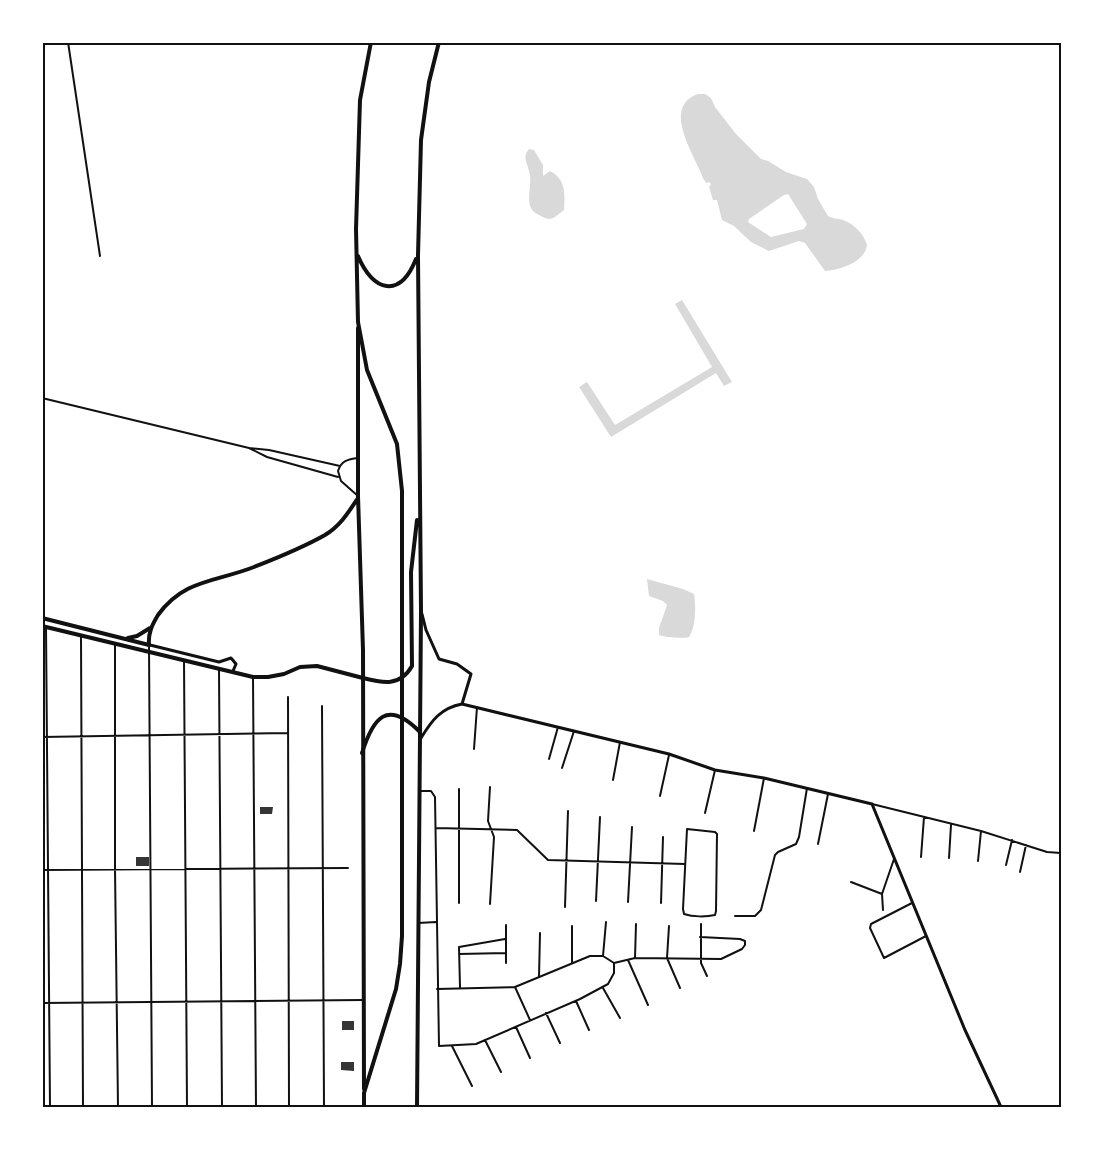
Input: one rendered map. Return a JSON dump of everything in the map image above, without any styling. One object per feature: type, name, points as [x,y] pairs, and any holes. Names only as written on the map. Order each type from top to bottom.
[{"type":"main road","points":[[364,1107],[363,678],[358,497],[356,253],[360,100],[372,42]]},
{"type":"main road","points":[[417,1107],[421,611],[418,255],[421,140],[429,82],[439,42]]},
{"type":"main road","points":[[356,253],[364,271],[371,279],[376,283],[390,286],[397,285],[411,273],[418,255]]},
{"type":"main road","points":[[358,322],[367,370],[397,444],[402,491],[400,964],[396,989],[364,1094]]},
{"type":"main road","points":[[126,638],[137,636],[152,625],[175,596],[190,587],[252,568],[324,536],[342,521],[358,497]]},
{"type":"main road","points":[[44,627],[253,677],[268,677],[284,674],[300,667],[317,666],[383,683],[392,683],[400,679],[412,666],[411,572],[419,506]]},
{"type":"main road","points":[[42,618],[149,645],[152,625]]},
{"type":"main road","points":[[362,753],[369,730],[381,718],[388,715],[403,718],[420,732]]},
{"type":"street","points":[[68,42],[100,256]]},
{"type":"street","points":[[42,398],[249,448],[269,450],[339,466],[350,459],[358,458]]},
{"type":"street","points":[[249,448],[267,457],[306,466],[338,477],[358,497]]},
{"type":"street","points":[[306,466],[308,459]]},
{"type":"street","points":[[338,477],[339,466]]},
{"type":"street","points":[[421,611],[426,630],[439,658],[457,664],[471,674],[462,704]]},
{"type":"street","points":[[44,627],[50,1107]]},
{"type":"street","points":[[81,636],[83,1107]]},
{"type":"street","points":[[116,644],[115,869],[118,1107]]},
{"type":"street","points":[[152,1107],[149,645],[219,662],[231,658],[236,664],[235,669],[231,672]]},
{"type":"street","points":[[184,660],[187,1107]]},
{"type":"street","points":[[219,669],[222,1107]]},
{"type":"street","points":[[253,677],[256,1107]]},
{"type":"street","points":[[288,697],[289,1107]]},
{"type":"street","points":[[420,741],[430,723],[442,711],[450,706],[462,704],[669,754],[715,770],[764,778],[981,831],[1047,852],[1061,854]]},
{"type":"street","points":[[322,706],[324,1107]]},
{"type":"street","points":[[474,749],[477,707]]},
{"type":"street","points":[[549,759],[558,727]]},
{"type":"street","points":[[562,768],[574,731]]},
{"type":"street","points":[[42,737],[288,733]]},
{"type":"street","points":[[613,780],[620,742]]},
{"type":"street","points":[[660,796],[669,754]]},
{"type":"street","points":[[705,813],[715,770]]},
{"type":"street","points":[[754,831],[764,778]]},
{"type":"street","points":[[490,787],[488,821],[494,837],[490,904]]},
{"type":"street","points":[[735,916],[755,916],[761,910],[775,855],[796,844],[799,837],[807,788]]},
{"type":"street","points":[[459,789],[459,903]]},
{"type":"street","points":[[419,790],[434,793],[439,1046],[476,1044],[576,1001],[608,984],[614,973],[614,963]]},
{"type":"street","points":[[818,844],[828,793]]},
{"type":"street","points":[[872,804],[965,1030],[1001,1107]]},
{"type":"street","points":[[565,907],[568,811]]},
{"type":"street","points":[[596,901],[600,817]]},
{"type":"street","points":[[921,857],[924,817]]},
{"type":"street","points":[[949,858],[952,824]]},
{"type":"street","points":[[628,902],[632,827]]},
{"type":"street","points":[[436,828],[491,828],[519,831],[545,858],[685,864]]},
{"type":"street","points":[[687,829],[717,834],[715,915],[689,916],[684,914],[685,864],[687,829]]},
{"type":"street","points":[[978,861],[981,831]]},
{"type":"street","points":[[661,903],[663,837]]},
{"type":"street","points":[[1006,865],[1012,840]]},
{"type":"street","points":[[1020,872],[1026,845]]},
{"type":"street","points":[[883,910],[882,894],[895,857]]},
{"type":"street","points":[[42,870],[348,868]]},
{"type":"street","points":[[851,882],[882,894]]},
{"type":"street","points":[[912,903],[871,924],[870,928],[884,958],[926,936]]},
{"type":"street","points":[[418,923],[436,922]]},
{"type":"street","points":[[603,956],[606,922]]},
{"type":"street","points":[[635,958],[636,924]]},
{"type":"street","points":[[701,924],[702,968],[707,976]]},
{"type":"street","points":[[506,925],[506,963]]},
{"type":"street","points":[[572,926],[572,963]]},
{"type":"street","points":[[669,926],[668,958],[680,988]]},
{"type":"street","points":[[539,977],[540,933]]},
{"type":"street","points":[[437,989],[515,987],[590,956],[603,956],[614,963],[635,958],[721,959],[742,949],[745,945],[745,941],[740,939],[700,937]]},
{"type":"street","points":[[460,987],[459,947],[506,939]]},
{"type":"street","points":[[459,954],[506,953]]},
{"type":"street","points":[[628,960],[648,1005]]},
{"type":"street","points":[[515,987],[530,1020]]},
{"type":"street","points":[[603,987],[620,1018]]},
{"type":"street","points":[[42,1003],[363,1000]]},
{"type":"street","points":[[576,1001],[589,1030]]},
{"type":"street","points":[[546,1014],[560,1043]]},
{"type":"street","points":[[516,1027],[530,1058]]},
{"type":"street","points":[[485,1040],[501,1072]]},
{"type":"street","points":[[452,1046],[472,1086]]},
{"type":"shaded area","points":[[698,94],[705,94],[711,98],[715,107],[736,134],[761,159],[786,172],[807,179],[814,187],[828,216],[847,222],[861,233],[867,245],[862,256],[844,267],[825,271],[805,243],[799,241],[769,251],[751,242],[734,226],[722,220],[717,200],[713,200],[709,187],[711,184],[706,183],[703,178],[683,132],[682,109],[687,100]],"holes":[[[788,194],[807,224],[804,229],[771,237],[748,222],[749,219]]]},
{"type":"shaded area","points":[[529,149],[534,150],[543,165],[543,176],[550,171],[562,183],[564,210],[552,218],[539,215],[529,202],[530,177],[525,157]]},
{"type":"shaded area","points":[[682,300],[732,382],[724,386],[716,373],[611,437],[579,387],[587,382],[615,425],[712,367],[675,304]]},
{"type":"shaded area","points":[[647,579],[694,594],[695,616],[689,637],[674,638],[659,635],[659,628],[667,605],[649,596]]},
{"type":"building","points":[[260,807],[273,807],[272,814],[260,814]]},
{"type":"building","points":[[136,857],[149,857],[149,866],[136,866]]},
{"type":"building","points":[[342,1021],[354,1021],[354,1030],[342,1030]]},
{"type":"building","points":[[341,1062],[354,1062],[354,1071],[341,1070]]}]
